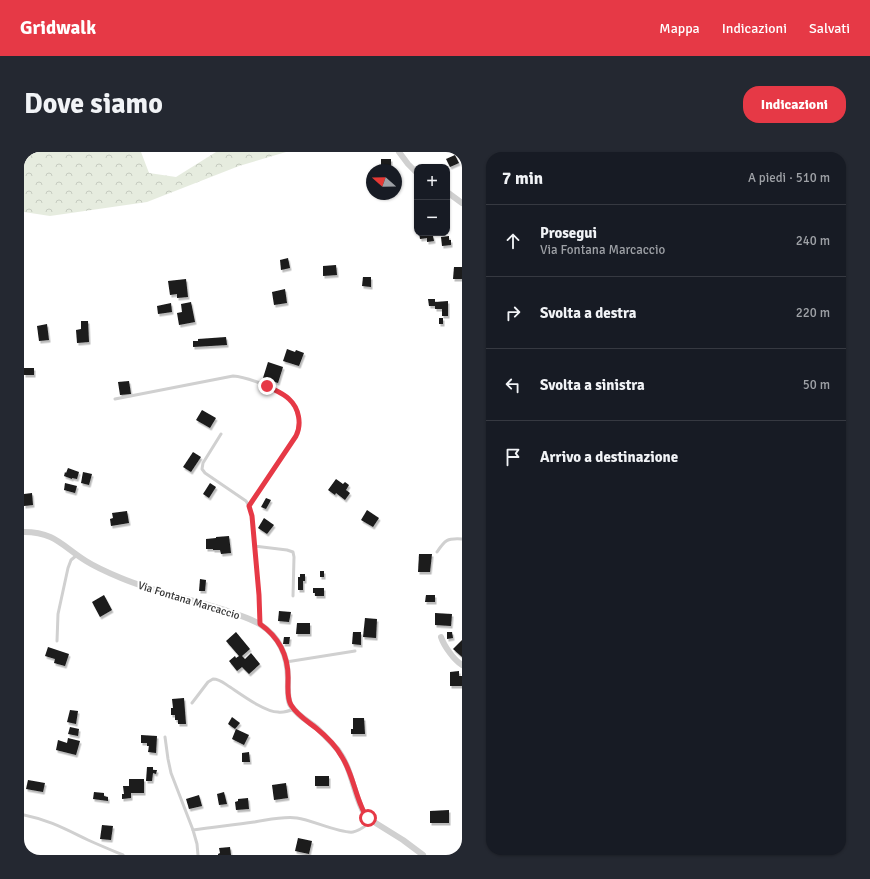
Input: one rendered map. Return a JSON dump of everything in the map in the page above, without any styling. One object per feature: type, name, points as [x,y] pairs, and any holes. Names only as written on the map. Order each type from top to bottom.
[{"type":"street","points":[[399,152],[414,170]]},
{"type":"street","points":[[450,194],[462,203]]},
{"type":"street","name":"Via Fontana Marcaccio","points":[[24,532],[37,533],[53,538],[97,567],[131,582],[206,604],[248,618],[260,624],[279,644],[284,654],[288,679],[288,695],[294,709]]},
{"type":"street","points":[[441,637],[446,647],[462,665]]},
{"type":"street","points":[[294,709],[323,734],[340,753],[349,770],[355,791],[366,817],[399,837],[423,855]]},
{"type":"lane","points":[[115,399],[233,376],[256,382],[287,397],[292,402],[298,415],[300,423],[298,431],[249,506]]},
{"type":"lane","points":[[221,434],[202,467],[203,470],[244,499],[249,506],[251,513],[259,595],[260,624]]},
{"type":"lane","points":[[436,552],[446,540],[451,538],[462,539]]},
{"type":"lane","points":[[254,546],[293,552],[293,596]]},
{"type":"lane","points":[[57,641],[58,614],[68,568],[71,560],[77,555]]},
{"type":"lane","points":[[286,662],[355,651]]},
{"type":"lane","points":[[192,703],[209,680],[213,678],[219,680],[242,696],[268,710],[281,712],[294,709]]},
{"type":"lane","points":[[165,737],[171,773],[193,830],[198,855]]},
{"type":"lane","points":[[24,815],[51,822],[123,855]]},
{"type":"lane","points":[[193,830],[290,817],[350,832],[358,830],[372,821]]},
{"type":"green space","points":[[24,152],[141,152],[149,173],[176,177],[216,152],[286,152],[239,166],[147,202],[50,216],[24,212]]},
{"type":"building","points":[[455,155],[459,163],[450,167],[450,164],[446,159]]},
{"type":"building","points":[[381,159],[391,159],[391,164],[381,164]]},
{"type":"building","points":[[420,236],[433,236],[434,241],[427,242],[427,238],[420,239]]},
{"type":"building","points":[[449,236],[451,245],[442,246],[441,237]]},
{"type":"building","points":[[288,258],[290,268],[281,270],[280,260]]},
{"type":"building","points":[[336,265],[337,275],[323,276],[323,266]]},
{"type":"building","points":[[454,267],[462,267],[462,279],[453,279]]},
{"type":"building","points":[[363,277],[371,277],[371,287],[362,286]]},
{"type":"building","points":[[186,279],[188,297],[177,298],[177,294],[170,295],[168,281]]},
{"type":"building","points":[[285,289],[287,303],[274,305],[272,292]]},
{"type":"building","points":[[428,299],[435,299],[435,302],[448,301],[448,316],[442,316],[442,309],[435,309],[435,306],[429,306]]},
{"type":"building","points":[[191,302],[195,322],[179,325],[177,313],[182,312],[181,304]]},
{"type":"building","points":[[171,303],[172,312],[158,314],[157,306]]},
{"type":"building","points":[[439,318],[443,318],[443,324],[439,324]]},
{"type":"building","points":[[81,321],[88,321],[89,342],[77,343],[76,330],[81,329]]},
{"type":"building","points":[[47,324],[49,340],[39,341],[37,326]]},
{"type":"building","points":[[226,337],[227,345],[193,347],[193,341],[198,341],[198,339]]},
{"type":"building","points":[[287,349],[304,353],[299,366],[283,361]]},
{"type":"building","points":[[268,362],[283,367],[278,383],[263,378]]},
{"type":"building","points":[[24,368],[34,368],[34,375],[24,375]]},
{"type":"building","points":[[129,381],[131,394],[120,395],[118,382]]},
{"type":"building","points":[[202,410],[216,418],[210,428],[196,420]]},
{"type":"building","points":[[193,452],[201,457],[191,472],[183,467]]},
{"type":"building","points":[[68,468],[79,472],[77,479],[64,476]]},
{"type":"building","points":[[83,472],[92,474],[89,485],[81,483]]},
{"type":"building","points":[[336,479],[343,484],[345,482],[349,485],[346,490],[350,493],[345,500],[336,493],[335,495],[328,490]]},
{"type":"building","points":[[65,483],[77,486],[75,493],[64,490]]},
{"type":"building","points":[[210,483],[216,487],[209,498],[203,494]]},
{"type":"building","points":[[32,493],[33,505],[24,506],[24,494]]},
{"type":"building","points":[[266,498],[271,500],[266,509],[261,507]]},
{"type":"building","points":[[367,510],[379,518],[373,527],[361,520]]},
{"type":"building","points":[[127,511],[129,523],[111,526],[110,519],[113,518],[112,513]]},
{"type":"building","points":[[264,518],[274,525],[267,534],[258,528]]},
{"type":"building","points":[[229,536],[231,553],[221,554],[220,550],[206,549],[206,539]]},
{"type":"building","points":[[419,554],[432,554],[430,572],[418,572]]},
{"type":"building","points":[[320,571],[324,571],[324,577],[320,577]]},
{"type":"building","points":[[300,574],[305,574],[303,590],[298,590],[298,577],[300,577]]},
{"type":"building","points":[[200,579],[206,580],[205,591],[199,591]]},
{"type":"building","points":[[313,588],[324,588],[324,596],[315,596],[315,593],[313,593]]},
{"type":"building","points":[[104,595],[112,610],[100,617],[92,602]]},
{"type":"building","points":[[426,595],[435,595],[435,602],[425,602]]},
{"type":"building","points":[[279,611],[291,612],[289,622],[278,621]]},
{"type":"building","points":[[435,613],[452,614],[451,626],[435,625]]},
{"type":"building","points":[[365,618],[377,619],[376,638],[363,637]]},
{"type":"building","points":[[297,623],[310,623],[310,634],[296,634]]},
{"type":"building","points":[[236,632],[250,649],[242,656],[245,659],[251,653],[260,664],[249,674],[242,667],[237,671],[229,661],[235,656],[236,658],[239,656],[226,641]]},
{"type":"building","points":[[353,632],[361,632],[361,645],[352,644]]},
{"type":"building","points":[[447,632],[452,632],[453,638],[447,639]]},
{"type":"building","points":[[284,637],[290,637],[289,644],[283,644]]},
{"type":"building","points":[[462,640],[462,657],[453,649]]},
{"type":"building","points":[[48,647],[69,654],[65,666],[54,663],[55,659],[45,656]]},
{"type":"building","points":[[459,671],[459,676],[462,676],[462,686],[450,686],[450,672]]},
{"type":"building","points":[[184,698],[186,724],[178,724],[178,720],[175,720],[175,715],[171,715],[171,708],[173,708],[172,699]]},
{"type":"building","points":[[70,710],[78,711],[76,724],[67,722]]},
{"type":"building","points":[[232,717],[240,723],[235,729],[228,724]]},
{"type":"building","points":[[353,718],[364,718],[365,734],[351,734],[351,729],[353,729]]},
{"type":"building","points":[[70,727],[79,729],[78,736],[68,734]]},
{"type":"building","points":[[236,729],[249,735],[244,745],[232,739]]},
{"type":"building","points":[[141,735],[157,736],[156,753],[148,752],[149,746],[147,746],[147,743],[141,743]]},
{"type":"building","points":[[68,738],[80,741],[76,755],[56,750],[58,740],[67,743]]},
{"type":"building","points":[[249,752],[250,762],[242,762],[242,753]]},
{"type":"building","points":[[147,767],[153,767],[153,770],[157,770],[156,774],[153,773],[152,781],[146,781]]},
{"type":"building","points":[[315,776],[329,776],[329,786],[315,786]]},
{"type":"building","points":[[129,779],[144,779],[144,793],[131,793],[131,798],[122,799],[122,794],[124,794],[123,786],[129,786]]},
{"type":"building","points":[[28,780],[45,783],[43,792],[26,789]]},
{"type":"building","points":[[286,783],[288,798],[274,800],[272,785]]},
{"type":"building","points":[[94,792],[104,793],[104,796],[108,797],[108,801],[93,799]]},
{"type":"building","points":[[224,792],[227,804],[219,805],[217,794]]},
{"type":"building","points":[[199,795],[202,806],[189,809],[186,799]]},
{"type":"building","points":[[248,798],[249,809],[236,810],[235,802],[238,801],[238,799]]},
{"type":"building","points":[[449,810],[449,823],[430,823],[430,811]]},
{"type":"building","points":[[102,825],[113,826],[111,840],[100,839]]},
{"type":"building","points":[[298,838],[312,841],[309,854],[295,851]]},
{"type":"building","points":[[230,847],[231,855],[218,855],[220,853],[219,848]]},
{"type":"route","points":[[267,386],[290,399],[294,405],[300,423],[296,436],[249,506],[252,516],[260,624],[275,638],[284,654],[288,674],[288,695],[291,705],[301,716],[323,734],[340,753],[349,770],[363,811],[368,818]]}]
